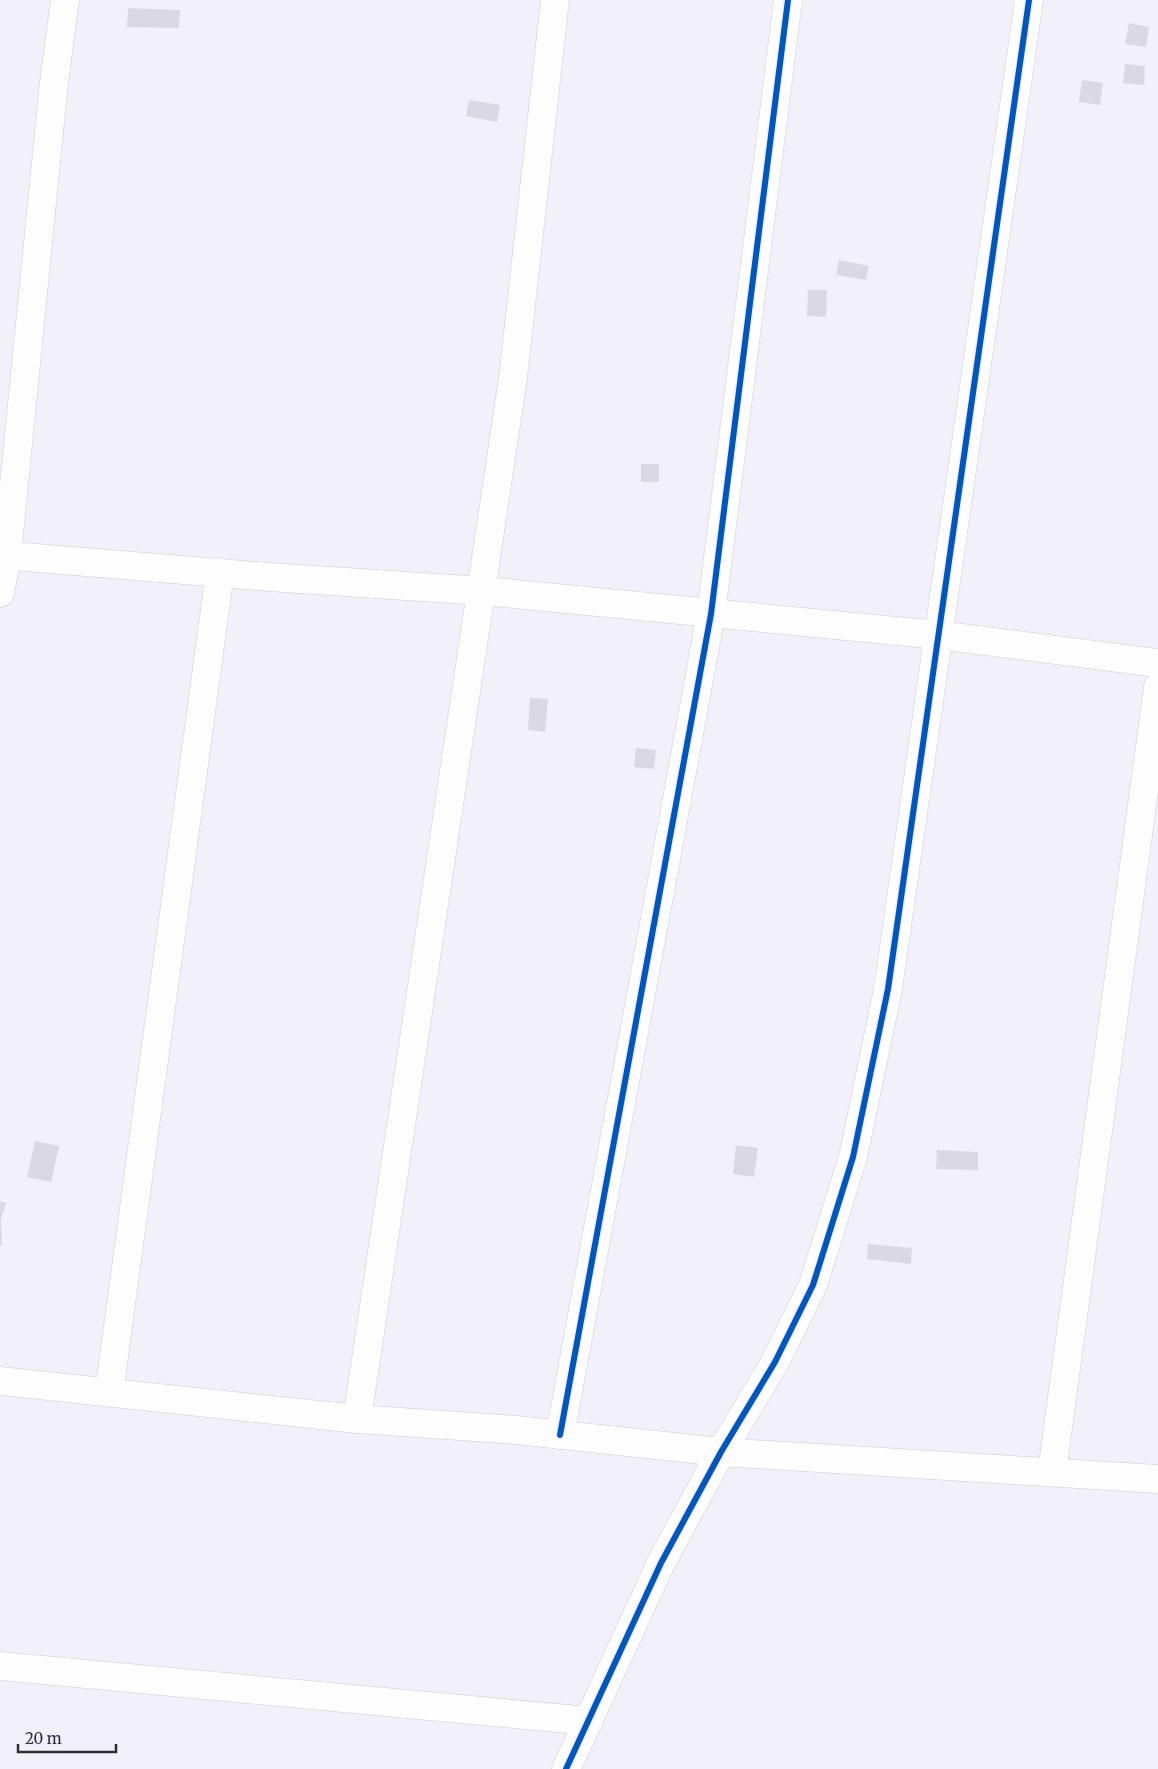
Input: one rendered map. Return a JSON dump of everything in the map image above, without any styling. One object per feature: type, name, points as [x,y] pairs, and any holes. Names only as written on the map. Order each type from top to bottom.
[{"type":"street","points":[[0,593],[54,82],[65,0]]},
{"type":"street","points":[[357,1419],[483,591],[513,378],[555,0]]},
{"type":"street","points":[[560,1435],[711,614],[788,0]]},
{"type":"street","points":[[566,1769],[661,1563],[721,1452],[775,1362],[813,1284],[853,1158],[888,988],[1029,0]]},
{"type":"street","points":[[3,555],[483,591],[938,635],[1158,663]]},
{"type":"street","points":[[108,1393],[220,572]]},
{"type":"street","points":[[1052,1472],[1158,688]]},
{"type":"street","points":[[0,1382],[357,1419],[560,1435],[721,1452],[1158,1479]]},
{"type":"street","points":[[0,1666],[589,1721]]},
{"type":"building","points":[[128,8],[180,10],[179,28],[127,27]]},
{"type":"building","points":[[1129,23],[1149,27],[1146,47],[1125,44]]},
{"type":"building","points":[[1125,64],[1145,66],[1144,85],[1123,83]]},
{"type":"building","points":[[1082,80],[1103,83],[1100,105],[1079,102]]},
{"type":"building","points":[[469,100],[500,105],[497,122],[466,116]]},
{"type":"building","points":[[839,260],[869,266],[866,280],[836,275]]},
{"type":"building","points":[[808,290],[827,290],[826,317],[807,316]]},
{"type":"building","points":[[641,464],[659,464],[659,482],[641,482]]},
{"type":"building","points":[[530,698],[548,699],[545,732],[528,730]]},
{"type":"building","points":[[636,748],[656,750],[654,769],[634,767]]},
{"type":"building","points":[[35,1141],[59,1146],[51,1182],[27,1177]]},
{"type":"building","points":[[736,1145],[758,1148],[754,1177],[733,1174]]},
{"type":"building","points":[[937,1150],[978,1152],[978,1170],[936,1169]]},
{"type":"building","points":[[0,1201],[6,1203],[1,1219],[2,1246],[0,1246]]},
{"type":"building","points":[[868,1244],[912,1248],[911,1264],[867,1259]]},
{"type":"cycle path","points":[[560,1435],[711,614],[788,0]]},
{"type":"cycle path","points":[[566,1769],[661,1563],[721,1452],[775,1362],[813,1285],[853,1157],[888,989],[1029,0]]}]
